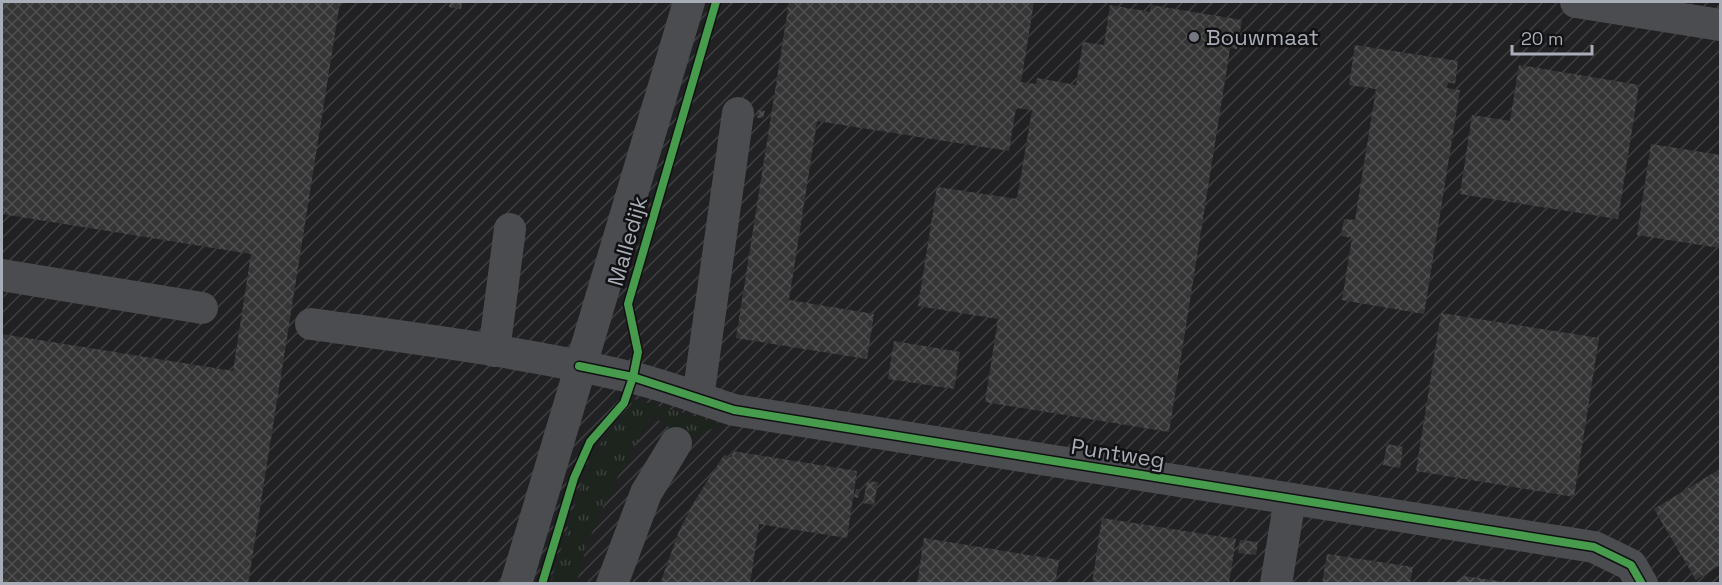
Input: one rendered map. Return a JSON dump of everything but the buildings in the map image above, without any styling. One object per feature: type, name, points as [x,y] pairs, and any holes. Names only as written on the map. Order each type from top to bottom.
[{"type":"street","name":"Malledijk","points":[[516,584],[689,2]]},
{"type":"street","points":[[1576,2],[1720,25]]},
{"type":"street","points":[[698,398],[738,113]]},
{"type":"street","points":[[494,351],[510,229]]},
{"type":"street","points":[[2,275],[202,308]]},
{"type":"street","points":[[311,324],[579,366]]},
{"type":"street","name":"Puntweg","points":[[579,366],[633,377],[734,410],[1594,547],[1631,565],[1642,584]]},
{"type":"street","points":[[612,584],[646,494],[676,443]]},
{"type":"street","points":[[1276,584],[1290,499]]},
{"type":"shaded area","points":[[2,2],[1720,2],[1720,583],[2,583]]},
{"type":"green space","points":[[634,399],[722,424],[689,440],[652,416],[618,476],[598,518],[582,561],[577,583],[550,584],[590,456]]},
{"type":"cycle path","points":[[542,584],[574,478],[590,442],[624,403],[633,377],[638,352],[628,304],[716,2]]},
{"type":"cycle path","points":[[579,366],[633,377],[734,410],[1594,547],[1631,565],[1642,584]]},
{"type":"place","name":"Bouwmaat","points":[[1194,37]]}]
